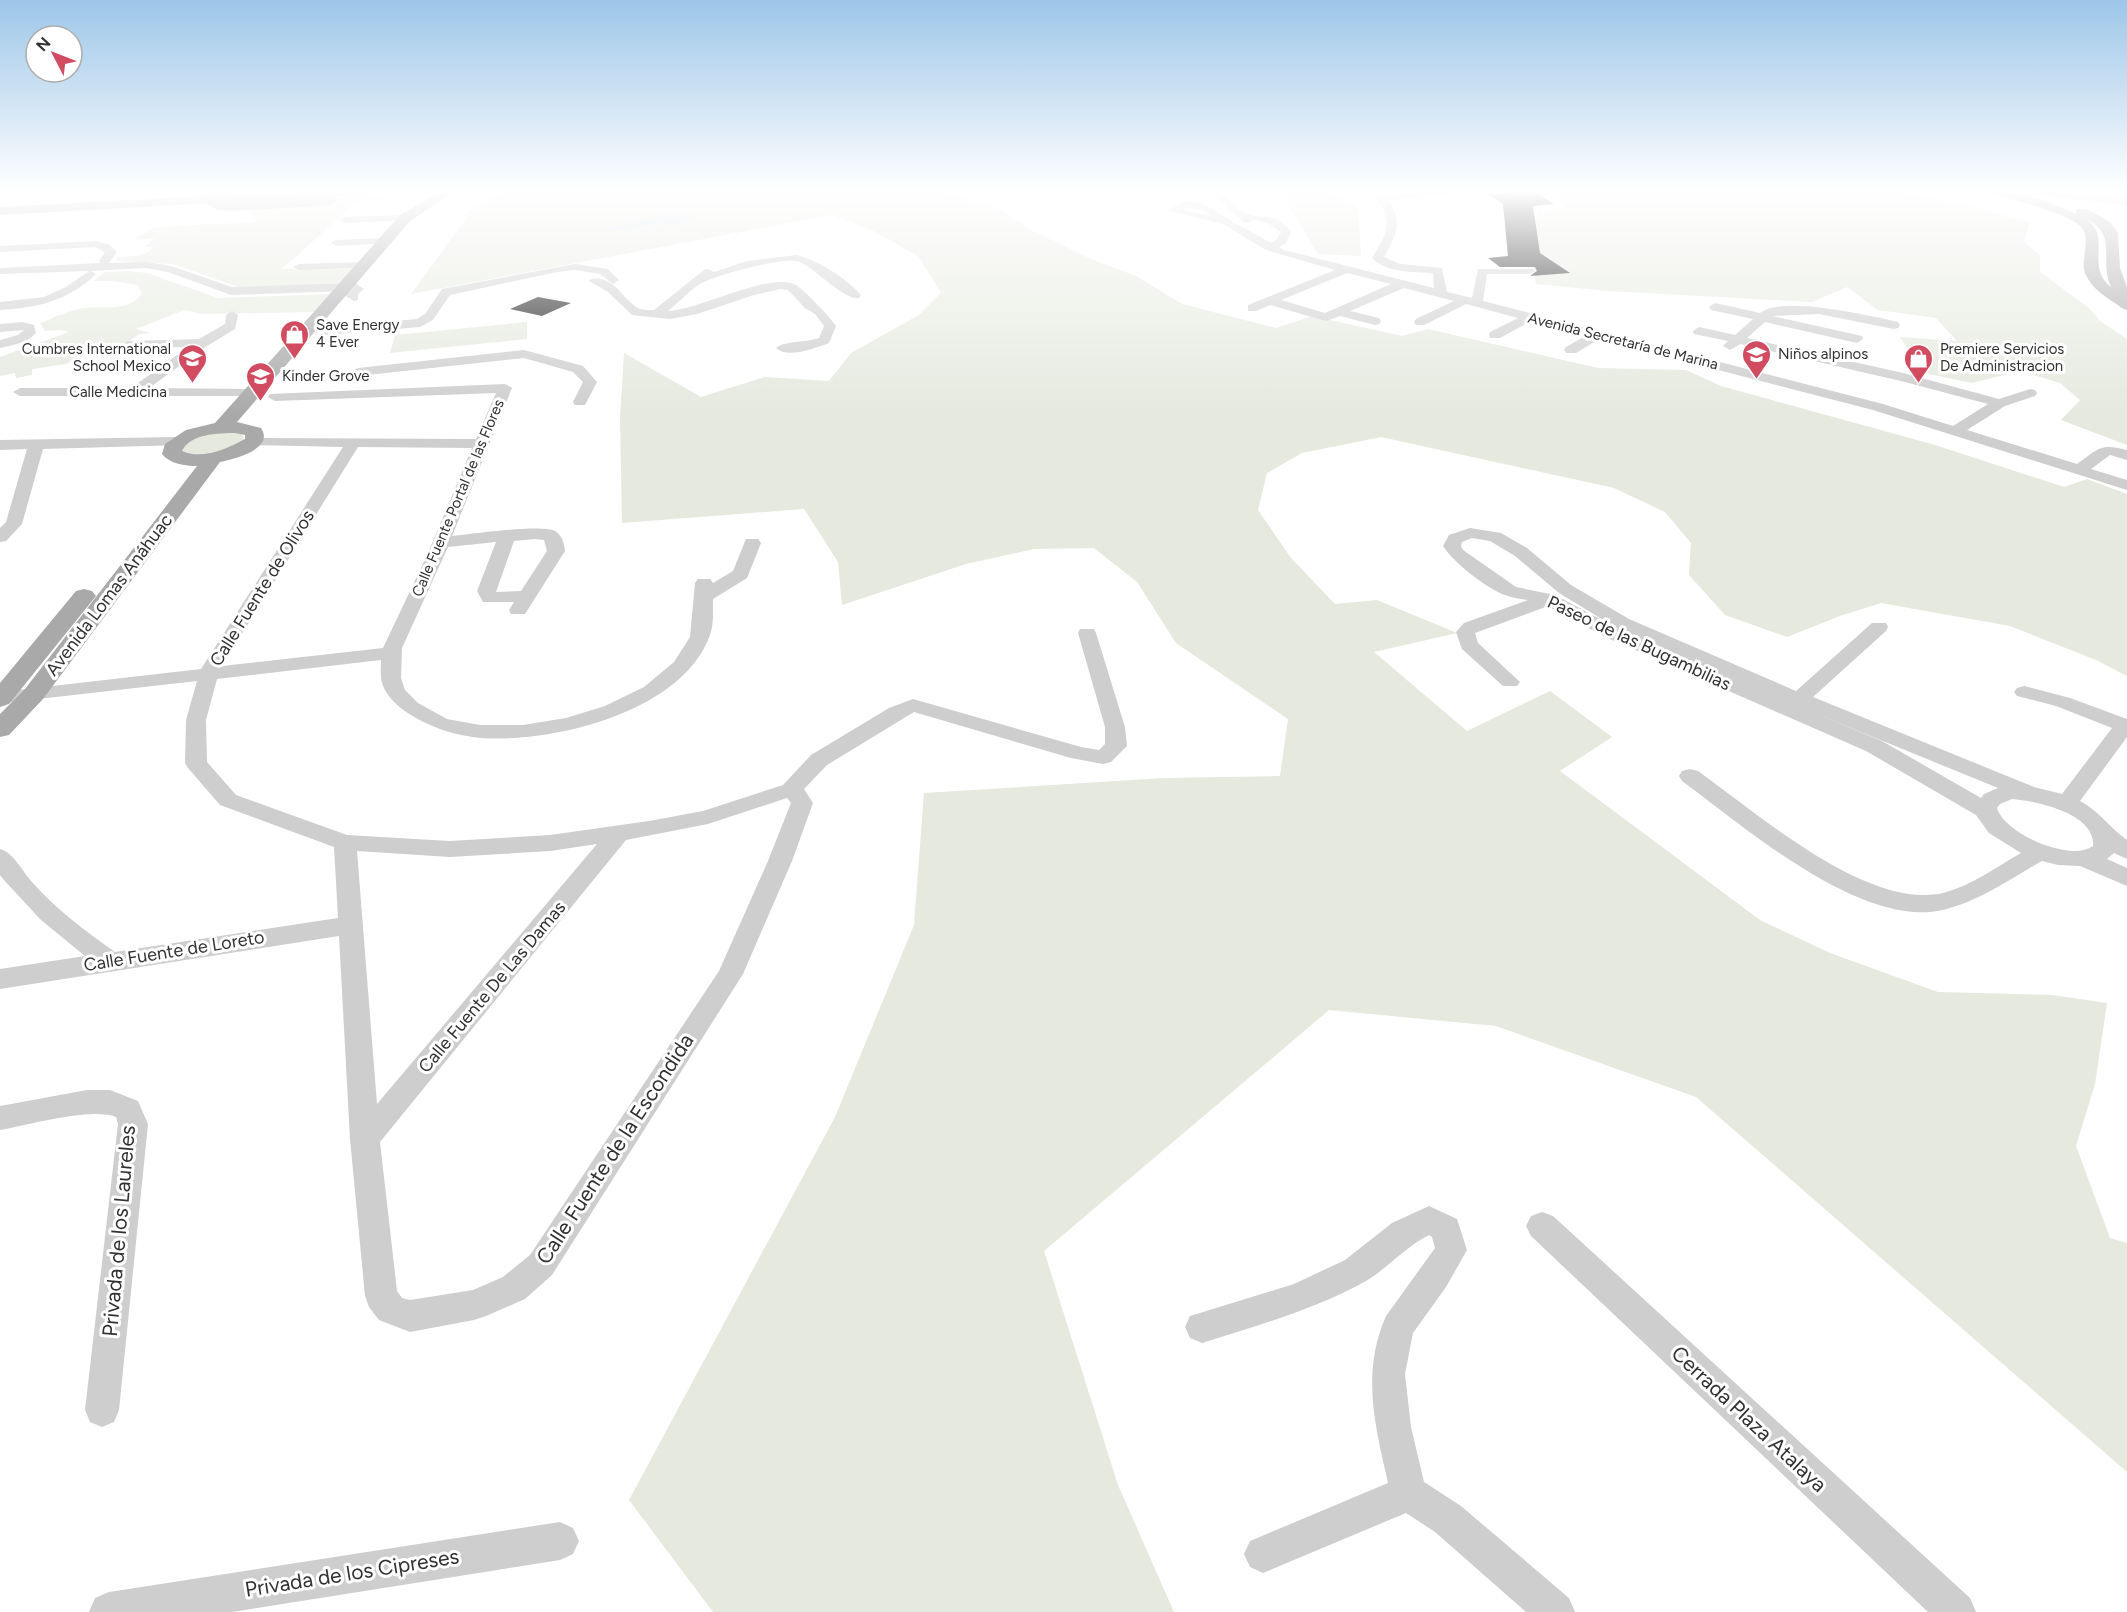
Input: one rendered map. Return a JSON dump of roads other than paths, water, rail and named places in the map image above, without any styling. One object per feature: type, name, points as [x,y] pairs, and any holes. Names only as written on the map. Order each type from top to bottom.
[{"type":"main road","points":[[322,336],[364,264]]},
{"type":"main road","points":[[221,428],[374,264]]},
{"type":"main road","points":[[2112,264],[2115,283],[2127,296]]},
{"type":"main road","points":[[2091,266],[2112,269]]},
{"type":"main road","points":[[2091,266],[2099,285],[2127,305]]},
{"type":"main road","points":[[272,401],[290,378]]},
{"type":"main road","points":[[221,428],[252,430],[230,454],[204,459],[178,457],[172,454],[172,448],[176,442],[196,433],[221,428]]},
{"type":"main road","name":"Avenida Lomas Anáhuac","points":[[0,729],[34,694],[204,459]]},
{"type":"main road","name":"Avenida Lomas Anáhuac","points":[[1,698],[204,459]]},
{"type":"street","points":[[299,267],[330,264]]},
{"type":"street","points":[[657,314],[698,281],[746,264]]},
{"type":"street","points":[[810,264],[855,295]]},
{"type":"street","name":"Avenida Secretaría de Marina","points":[[1330,264],[1878,407],[2127,485]]},
{"type":"street","points":[[1389,264],[1438,270],[1441,294]]},
{"type":"street","points":[[322,336],[420,323],[429,317],[446,292],[557,268],[604,271],[636,312],[657,314],[670,315],[693,311],[750,292],[780,285],[792,287],[809,305],[819,311],[830,326],[824,340],[809,346],[783,348]]},
{"type":"street","points":[[0,273],[138,269],[160,272],[201,290],[222,295],[347,292]]},
{"type":"street","points":[[583,269],[595,281],[613,284]]},
{"type":"street","points":[[1252,308],[1346,269]]},
{"type":"street","points":[[1420,322],[1471,302],[1482,271],[1529,271]]},
{"type":"street","points":[[0,306],[33,303],[61,296],[90,274]]},
{"type":"street","points":[[1269,301],[1321,316],[1331,316],[1402,284]]},
{"type":"street","points":[[1715,307],[1857,339]]},
{"type":"street","points":[[1710,363],[1769,312],[1819,310],[1894,326]]},
{"type":"street","points":[[1340,312],[1374,321]]},
{"type":"street","points":[[134,393],[201,343],[231,326],[232,315]]},
{"type":"street","points":[[1495,335],[1529,317]]},
{"type":"street","points":[[1836,362],[1876,322]]},
{"type":"street","points":[[0,328],[22,326],[30,328],[30,333],[23,338],[0,344]]},
{"type":"street","points":[[1699,331],[1903,377],[2000,403]]},
{"type":"street","points":[[1571,350],[1598,334]]},
{"type":"street","points":[[132,344],[201,343]]},
{"type":"street","points":[[358,372],[524,354],[578,369],[590,382],[580,402]]},
{"type":"street","points":[[464,389],[524,354]]},
{"type":"street","points":[[1878,407],[1903,377]]},
{"type":"street","name":"Calle Fuente Portal de las Flores","points":[[272,401],[505,388],[442,542],[391,653]]},
{"type":"street","name":"Calle Medicina","points":[[20,392],[253,393]]},
{"type":"street","points":[[1955,431],[2000,403],[2030,393]]},
{"type":"street","points":[[252,430],[352,444],[481,444]]},
{"type":"street","points":[[0,445],[176,442]]},
{"type":"street","name":"Calle Fuente de Olivos","points":[[352,444],[209,672],[196,720],[196,763],[228,800],[345,843],[450,849],[550,843],[618,834],[708,817],[792,790]]},
{"type":"street","points":[[0,537],[14,524],[36,445]]},
{"type":"street","points":[[2079,470],[2108,450],[2127,455]]},
{"type":"street","name":"Paseo de las Bugambilias","points":[[1986,811],[1874,746],[1610,632],[1557,594],[1521,552],[1495,537],[1470,533],[1455,539],[1452,546],[1456,553],[1497,584],[1522,595],[1557,594],[1798,699],[2026,792],[2066,804],[2089,818],[2104,835]]},
{"type":"street","points":[[442,542],[507,536],[549,535],[555,541],[556,551],[522,603],[489,597],[486,591],[507,536]]},
{"type":"street","points":[[1,698],[209,672],[391,653],[391,681],[400,698],[419,714],[451,727],[498,734],[558,728],[602,715],[640,697],[670,676],[691,654],[701,636],[703,590],[741,574],[752,543]]},
{"type":"street","points":[[1510,682],[1469,645],[1465,632],[1471,627],[1557,594]]},
{"type":"street","points":[[1798,699],[1879,627]]},
{"type":"street","points":[[792,790],[819,760],[896,712],[913,705],[1068,750],[1103,757],[1116,746],[1116,728],[1087,633]]},
{"type":"street","points":[[2024,693],[2063,702],[2126,725],[2066,804]]},
{"type":"street","points":[[1690,776],[1818,868],[1838,879],[1892,898],[1941,902],[1958,897],[2039,853]]},
{"type":"street","name":"Calle Fuente de la Escondida","points":[[345,843],[365,1139],[381,1296],[391,1309],[410,1316],[474,1305],[514,1288],[542,1265],[730,974],[780,861],[802,804],[799,796],[792,790]]},
{"type":"street","points":[[2026,792],[1996,795],[1988,802],[1986,811],[1991,822],[2003,834],[2039,853],[2071,859],[2096,856],[2103,850],[2104,835]]},
{"type":"street","name":"Calle Fuente De Las Damas","points":[[365,1139],[618,834]]},
{"type":"street","points":[[2104,835],[2127,852]]},
{"type":"street","points":[[0,857],[13,879],[43,911],[108,961]]},
{"type":"street","points":[[2085,859],[2127,878]]},
{"type":"street","name":"Calle Fuente de Loreto","points":[[0,979],[349,925]]},
{"type":"street","name":"Privada de los Laureles","points":[[0,1118],[87,1102],[110,1102],[128,1110],[133,1124],[102,1410]]},
{"type":"street","points":[[1202,1327],[1300,1297],[1356,1270],[1403,1233],[1429,1220],[1446,1229],[1451,1250],[1435,1277],[1398,1327],[1388,1374],[1394,1427],[1409,1493],[1449,1519],[1555,1612]]},
{"type":"street","name":"Cerrada Plaza Atalaya","points":[[1542,1226],[1956,1612]]},
{"type":"street","points":[[1263,1554],[1409,1493]]},
{"type":"street","name":"Privada de los Cipreses","points":[[109,1612],[560,1540]]},
{"type":"place","name":"Save Energy 4 Ever","points":[[295,360]]},
{"type":"place","name":"Niños alpinos","points":[[1757,380]]},
{"type":"place","name":"Cumbres International School Mexico","points":[[192,384]]},
{"type":"place","name":"Premiere Servicios De Administracion","points":[[1919,384]]},
{"type":"place","name":"Kinder Grove","points":[[261,402]]}]
